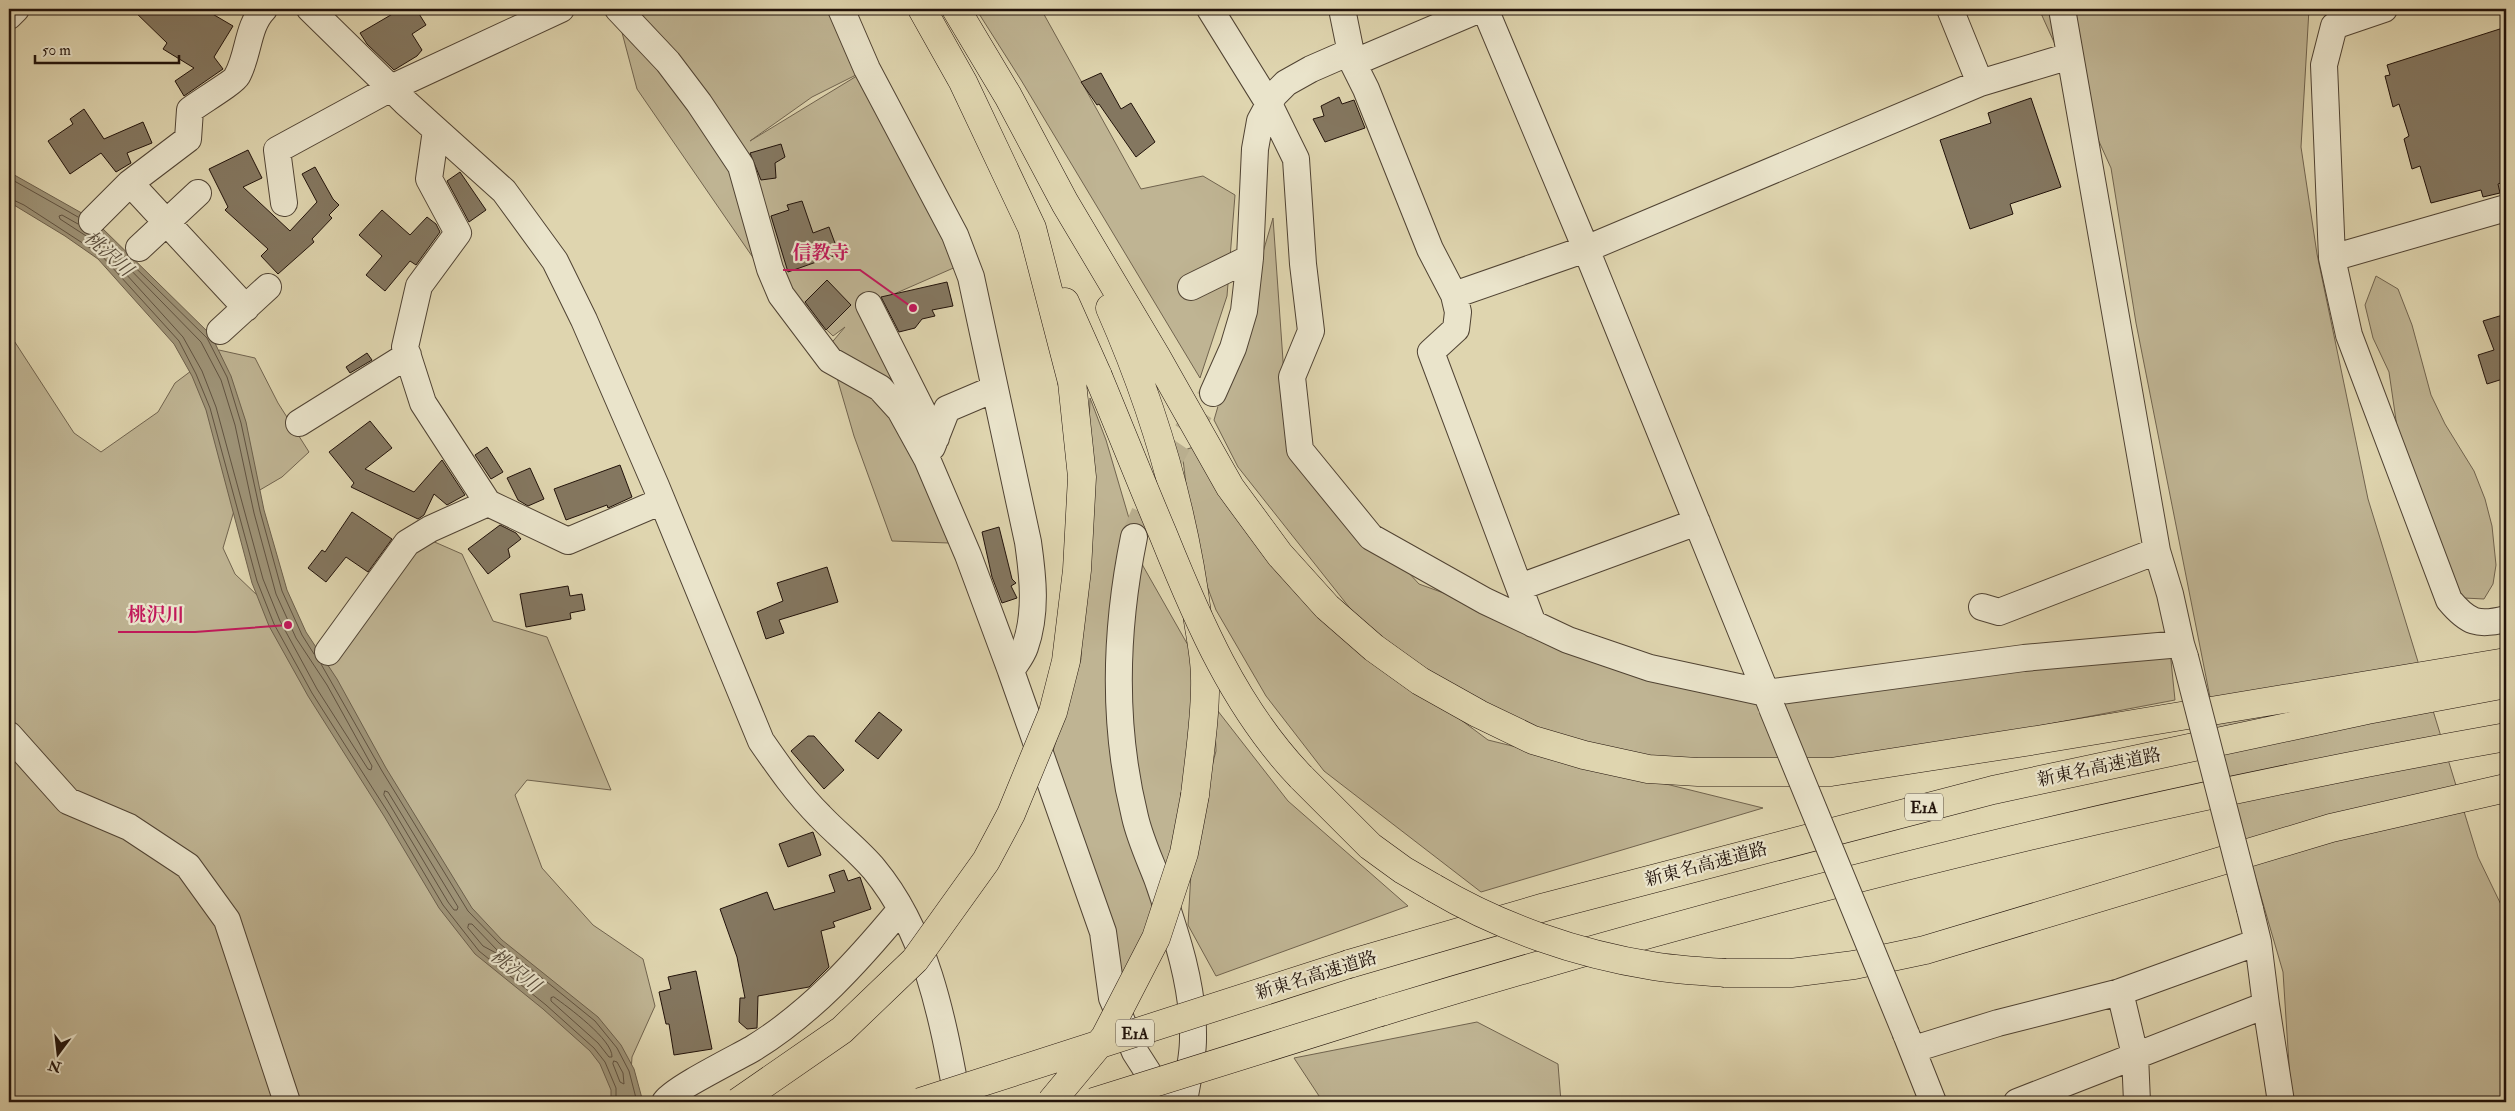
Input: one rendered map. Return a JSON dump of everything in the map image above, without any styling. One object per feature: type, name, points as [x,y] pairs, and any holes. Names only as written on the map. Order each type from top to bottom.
[{"type":"highway","points":[[922,9],[963,82],[1032,228],[1085,379],[1198,620],[1229,678],[1262,730],[1301,777],[1370,846],[1403,870],[1466,906],[1536,936],[1586,952],[1652,966],[1725,974],[1800,972],[1854,965],[1925,950],[2331,828],[2506,788]]},
{"type":"highway","points":[[956,9],[1008,96],[1065,203],[1156,356],[1230,487],[1280,555],[1327,607],[1374,648],[1420,681],[1533,740],[1584,755],[1648,769],[1698,772],[1831,772],[2037,740],[2506,662]]},
{"type":"highway","points":[[1051,1102],[1106,1037],[1156,938],[1184,853],[1195,795],[1205,678],[1193,575],[1182,518],[1133,359],[1065,203]]},
{"type":"highway","points":[[738,1102],[842,1030],[915,960],[986,861],[1011,814],[1053,712],[1066,661],[1077,570],[1085,379]]},
{"type":"highway","name":"新東名高速道路","points":[[920,1102],[1349,964],[1554,905],[1993,790],[2367,710],[2506,684]]},
{"type":"highway","points":[[1093,1102],[1381,1012],[1665,929],[2052,830],[2386,758],[2506,737]]},
{"type":"street","points":[[9,16],[16,9]]},
{"type":"street","points":[[92,221],[130,183],[188,139],[190,110],[236,78],[249,46],[255,18],[264,9]]},
{"type":"street","points":[[310,9],[391,88],[504,191],[555,261],[584,320],[761,741],[818,815],[874,869],[901,909],[930,976],[958,1102]]},
{"type":"street","points":[[284,203],[277,150],[391,88],[561,9]]},
{"type":"street","points":[[618,9],[668,62],[699,103],[741,166],[770,269],[781,295],[830,360],[880,388],[932,449]]},
{"type":"street","points":[[841,9],[867,69],[955,235],[972,277],[994,389],[1028,542],[1033,580],[1031,618],[1025,649],[1011,671]]},
{"type":"street","points":[[1210,9],[1270,104],[1296,159],[1303,264],[1311,331],[1292,377],[1300,450],[1371,538],[1484,601],[1568,640],[1650,668],[1769,700],[2024,658],[2183,651]]},
{"type":"street","points":[[1342,9],[1353,63]]},
{"type":"street","points":[[1353,63],[1480,9]]},
{"type":"street","points":[[1485,9],[1586,249],[1933,1102]]},
{"type":"street","points":[[1950,9],[1980,83]]},
{"type":"street","points":[[2062,9],[2157,551],[2170,594],[2258,942],[2281,1102]]},
{"type":"street","points":[[2384,9],[2334,26],[2324,65],[2332,258],[2349,336],[2449,600],[2463,616],[2484,624],[2506,619]]},
{"type":"street","points":[[1213,393],[1233,348],[1244,311],[1250,258],[1255,149],[1260,120],[1274,95],[1286,83],[1311,69],[1350,52],[1430,249],[1454,295],[1458,312],[1456,329],[1431,352],[1533,624]]},
{"type":"street","points":[[1454,295],[1586,249],[1980,83],[2070,56]]},
{"type":"street","points":[[436,130],[428,179],[458,233],[419,286],[405,347],[423,403],[488,503],[568,541],[662,502]]},
{"type":"street","points":[[130,183],[246,308]]},
{"type":"street","points":[[140,248],[198,193]]},
{"type":"street","points":[[2332,258],[2506,208]]},
{"type":"street","points":[[1192,287],[1250,258]]},
{"type":"street","points":[[220,331],[268,287]]},
{"type":"street","points":[[869,305],[932,449],[968,556],[1011,671],[1102,932],[1112,998],[1135,1052],[1168,1102]]},
{"type":"street","points":[[299,423],[408,355]]},
{"type":"street","points":[[932,449],[947,409],[994,389]]},
{"type":"street","points":[[328,652],[407,544],[430,529],[488,503]]},
{"type":"street","points":[[1520,587],[1697,522]]},
{"type":"street","points":[[1134,537],[1125,581],[1120,622],[1118,697],[1124,768],[1135,819],[1177,941],[1187,977],[1193,1038],[1184,1102]]},
{"type":"street","points":[[1982,607],[1999,612],[2157,551]]},
{"type":"street","points":[[9,735],[68,801],[129,827],[188,866],[226,920],[287,1102]]},
{"type":"street","points":[[665,1102],[678,1090],[754,1048],[797,1018],[864,953],[901,909]]},
{"type":"street","points":[[1910,1042],[1998,1024],[2120,992],[2258,942]]},
{"type":"street","points":[[2120,992],[2136,1055],[2137,1102]]},
{"type":"street","points":[[2017,1102],[2266,1005]]},
{"type":"shaded area","points":[[606,9],[831,9],[958,266],[869,305],[881,329],[949,543],[892,541],[854,436],[828,347],[845,327],[833,336],[754,259],[637,89],[620,25]],"holes":[[[860,74],[750,141],[812,97]]]},
{"type":"shaded area","points":[[976,9],[1041,9],[1141,189],[1203,176],[1235,195],[1227,296],[1200,378],[1021,80]]},
{"type":"shaded area","points":[[2039,9],[2309,9],[2301,147],[2317,254],[2368,499],[2478,857],[2506,915],[2506,1102],[2289,1102],[2290,1080],[2283,972],[2225,773],[2136,323],[2111,168]]},
{"type":"shaded area","points":[[1273,218],[1285,389],[1329,486],[1419,584],[1630,661],[1793,701],[2170,651],[2175,700],[1819,768],[1673,761],[1497,722],[1364,626],[1238,467],[1214,420]]},
{"type":"shaded area","points":[[2376,276],[2398,289],[2412,325],[2431,395],[2445,424],[2474,471],[2485,499],[2492,526],[2496,565],[2493,584],[2484,599],[2464,598],[2446,572],[2398,434],[2389,372],[2373,338],[2365,305]]},
{"type":"shaded area","points":[[9,333],[74,433],[101,452],[158,412],[175,383],[219,350],[255,358],[278,403],[309,452],[282,477],[236,504],[223,548],[235,574],[329,664],[383,581],[430,540],[462,554],[493,621],[547,637],[611,790],[527,780],[515,795],[542,868],[593,925],[643,959],[655,1006],[632,1057],[629,1102],[9,1102]]},
{"type":"shaded area","points":[[1090,398],[1106,440],[1143,566],[1193,654],[1193,705],[1181,821],[1156,903],[1117,995],[1049,764],[1081,659]]},
{"type":"shaded area","points":[[1196,446],[1402,676],[1488,740],[1763,808],[1481,892],[1324,771],[1266,696],[1216,610],[1194,551],[1182,451]]},
{"type":"shaded area","points":[[1214,706],[1288,801],[1408,906],[1216,976],[1188,925],[1193,837],[1216,751]]},
{"type":"shaded area","points":[[1477,1022],[1558,1064],[1561,1102],[1323,1102],[1294,1058]]},
{"type":"water","points":[[9,172],[87,216],[99,225],[211,335],[231,376],[246,422],[264,510],[287,590],[306,632],[337,679],[386,768],[472,908],[502,940],[598,1017],[621,1045],[634,1069],[643,1102],[611,1102],[611,1090],[600,1064],[590,1051],[543,1009],[475,954],[439,908],[384,816],[308,696],[269,626],[252,583],[206,410],[192,376],[174,344],[98,259],[65,236],[9,202]]},
{"type":"building","points":[[132,9],[204,9],[233,26],[214,57],[223,69],[184,96],[175,81],[194,68],[163,49],[167,43]]},
{"type":"building","points":[[401,9],[416,9],[426,25],[412,34],[422,50],[417,56],[394,70],[367,44],[360,33]]},
{"type":"building","points":[[2506,27],[2506,181],[2498,184],[2500,193],[2483,197],[2481,190],[2431,203],[2420,166],[2412,169],[2404,139],[2409,136],[2399,104],[2393,107],[2385,76],[2390,75],[2387,65]]},
{"type":"building","points":[[1101,73],[1121,109],[1131,103],[1155,142],[1136,157],[1099,104],[1097,105],[1081,82]]},
{"type":"building","points":[[1339,97],[1342,104],[1354,100],[1365,128],[1325,142],[1313,119],[1324,116],[1321,106]]},
{"type":"building","points":[[2031,98],[2061,187],[2010,204],[2013,214],[1970,229],[1940,140],[1991,123],[1988,113]]},
{"type":"building","points":[[84,109],[104,139],[143,122],[152,143],[127,153],[131,163],[116,172],[101,153],[70,174],[48,141],[73,124],[70,119]]},
{"type":"building","points":[[781,144],[785,157],[775,163],[776,178],[761,180],[750,153]]},
{"type":"building","points":[[248,150],[262,178],[243,187],[290,231],[317,202],[302,174],[315,167],[333,199],[339,205],[329,215],[332,218],[312,239],[314,242],[278,274],[261,256],[268,249],[225,210],[228,207],[209,169]]},
{"type":"building","points":[[460,172],[486,210],[469,222],[447,181]]},
{"type":"building","points":[[802,201],[813,233],[829,227],[839,254],[788,272],[771,216],[789,210],[787,205]]},
{"type":"building","points":[[382,210],[410,235],[427,217],[436,224],[440,232],[416,265],[410,261],[385,291],[366,275],[382,256],[359,235]]},
{"type":"building","points":[[827,280],[851,305],[826,330],[805,302]]},
{"type":"building","points":[[947,282],[953,306],[932,310],[935,316],[922,319],[915,328],[899,332],[881,297]]},
{"type":"building","points":[[2506,314],[2506,378],[2487,384],[2478,355],[2494,350],[2483,321]]},
{"type":"building","points":[[367,353],[372,360],[350,373],[346,367]]},
{"type":"building","points":[[370,421],[392,448],[365,469],[414,492],[442,460],[465,495],[447,505],[434,494],[424,515],[418,519],[351,487],[354,483],[329,452]]},
{"type":"building","points":[[487,447],[503,472],[491,479],[475,455]]},
{"type":"building","points":[[620,465],[632,497],[608,508],[607,505],[566,520],[554,489]]},
{"type":"building","points":[[530,468],[544,499],[528,506],[518,500],[507,478]]},
{"type":"building","points":[[352,512],[392,539],[368,572],[346,557],[326,582],[308,568],[322,550],[325,552]]},
{"type":"building","points":[[500,525],[516,533],[521,539],[508,549],[510,557],[488,574],[468,549]]},
{"type":"building","points":[[999,527],[1012,579],[1016,583],[1011,586],[1017,598],[1002,603],[992,577],[982,532]]},
{"type":"building","points":[[827,567],[838,602],[779,620],[784,633],[766,639],[757,612],[783,601],[777,583]]},
{"type":"building","points":[[568,586],[570,596],[582,594],[585,610],[570,613],[571,619],[526,627],[520,594]]},
{"type":"building","points":[[879,712],[902,730],[878,759],[855,741]]},
{"type":"building","points":[[808,736],[814,736],[844,770],[824,789],[791,751]]},
{"type":"building","points":[[813,832],[821,855],[788,867],[779,844]]},
{"type":"building","points":[[844,870],[848,881],[860,877],[871,909],[833,922],[835,927],[821,931],[829,967],[809,987],[758,996],[757,1028],[747,1029],[739,1022],[740,998],[745,998],[737,957],[720,909],[767,892],[774,910],[835,892],[829,875]]},
{"type":"building","points":[[696,971],[712,1049],[674,1055],[669,1024],[666,1024],[659,992],[671,989],[668,977]]},
{"type":"tunnel","points":[[1134,537],[1154,490],[1177,446],[1213,393]]},
{"type":"place","name":"信教寺","points":[[913,308]]},
{"type":"place","name":"桃沢川","points":[[288,625]]}]
